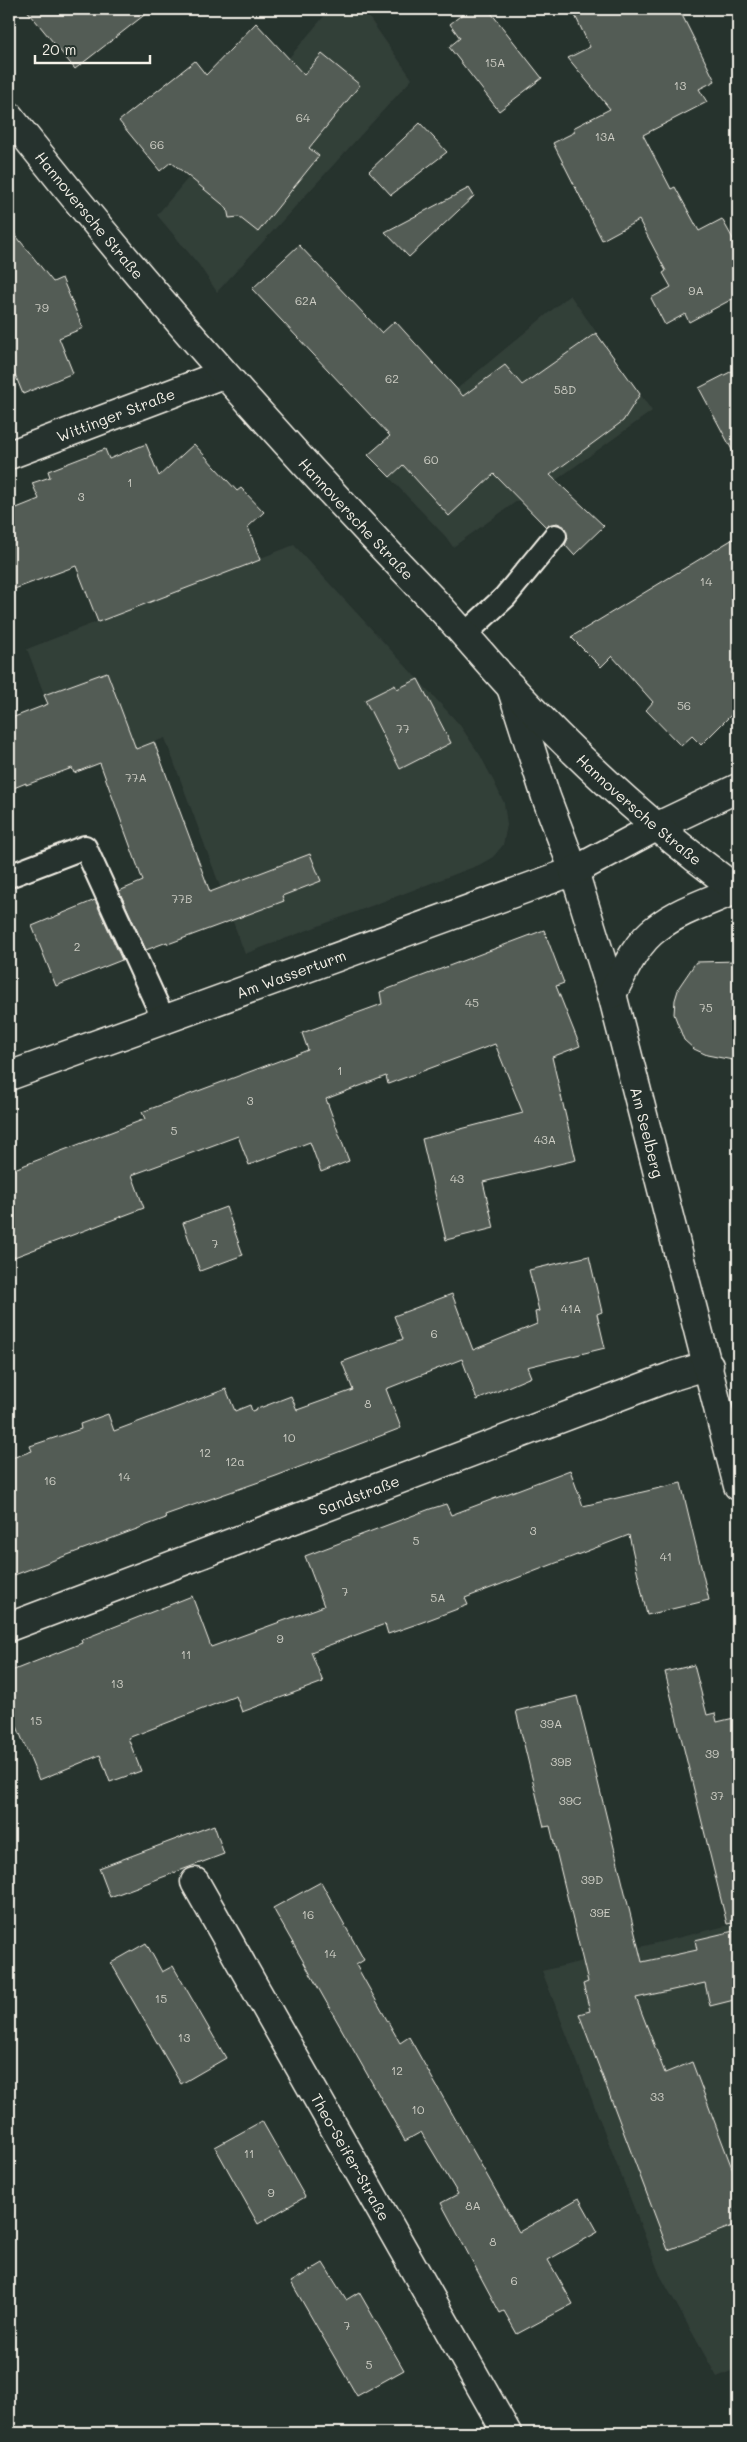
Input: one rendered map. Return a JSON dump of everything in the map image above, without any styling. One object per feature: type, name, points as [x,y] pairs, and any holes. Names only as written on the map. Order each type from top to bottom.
[{"type":"street","name":"Hannoversche Straße","points":[[9,116],[223,374],[465,634],[511,687],[598,774],[656,827],[738,890]]},
{"type":"street","name":"Wittinger Straße","points":[[9,455],[223,374]]},
{"type":"street","name":"Am Seelberg","points":[[511,687],[546,797],[574,870],[612,994],[709,1365],[738,1486]]},
{"type":"street","points":[[574,870],[696,807],[736,789]]},
{"type":"street","name":"Am Wasserturm","points":[[9,1076],[574,870]]},
{"type":"street","points":[[612,994],[630,959],[656,929],[672,918],[738,890]]},
{"type":"street","name":"Sandstraße","points":[[9,1627],[670,1377],[709,1365]]},
{"type":"street","name":"Theo-Seifer-Straße","points":[[195,1882],[507,2433]]},
{"type":"lane","points":[[465,634],[505,597],[555,536]]},
{"type":"lane","points":[[9,876],[85,847],[164,1020]]},
{"type":"shaded area","points":[[330,9],[363,9],[412,79],[217,292],[199,265],[157,215]]},
{"type":"shaded area","points":[[570,295],[652,411],[538,493],[524,496],[453,547],[446,537],[368,455],[394,432],[452,393]]},
{"type":"shaded area","points":[[294,545],[459,724],[480,755],[504,803],[507,825],[503,845],[493,857],[479,865],[245,954],[165,738],[74,773],[27,649]]},
{"type":"shaded area","points":[[738,1923],[738,2368],[717,2377],[660,2275],[542,1971]]},
{"type":"building","points":[[26,9],[152,9],[75,69]]},
{"type":"building","points":[[469,9],[488,9],[542,78],[499,111],[449,47],[460,38],[450,24]]},
{"type":"building","points":[[572,9],[679,9],[715,81],[699,89],[707,102],[643,135],[671,189],[675,187],[699,231],[722,219],[738,248],[738,296],[689,322],[685,314],[665,325],[651,298],[671,287],[663,273],[666,271],[639,220],[602,240],[553,143],[575,132],[573,128],[610,109],[568,58],[590,47]]},
{"type":"building","points":[[256,23],[304,75],[322,54],[360,85],[309,148],[319,156],[258,232],[239,217],[229,218],[227,208],[171,162],[160,171],[119,121],[195,61],[206,75]]},
{"type":"building","points":[[420,123],[447,152],[391,195],[369,171]]},
{"type":"building","points":[[469,188],[474,196],[409,257],[385,232]]},
{"type":"building","points":[[9,227],[53,282],[62,278],[83,328],[59,338],[73,373],[23,394],[9,360]]},
{"type":"building","points":[[299,245],[382,333],[395,321],[463,396],[505,365],[522,385],[596,333],[640,394],[623,421],[550,475],[604,526],[574,555],[565,545],[568,538],[564,526],[557,523],[546,527],[494,474],[449,516],[403,465],[390,477],[368,455],[390,436],[252,289]]},
{"type":"building","points":[[738,368],[738,461],[699,388]]},
{"type":"building","points":[[146,444],[159,476],[194,444],[237,491],[241,488],[264,512],[248,527],[260,560],[98,622],[76,566],[9,591],[9,511],[39,499],[32,483],[50,477],[48,471],[105,449],[109,459]]},
{"type":"building","points":[[738,536],[738,708],[701,745],[692,736],[681,746],[646,710],[653,702],[612,656],[601,667],[571,637]]},
{"type":"building","points":[[107,672],[136,749],[154,742],[210,892],[310,854],[321,881],[282,896],[284,901],[168,944],[167,942],[146,950],[119,891],[143,881],[100,763],[74,773],[72,768],[9,790],[9,719],[48,704],[44,695]]},
{"type":"building","points":[[418,679],[451,743],[400,769],[365,700],[395,685],[397,689]]},
{"type":"building","points":[[95,900],[122,960],[56,986],[32,926]]},
{"type":"building","points":[[544,930],[564,983],[556,986],[580,1046],[552,1057],[576,1160],[483,1182],[494,1228],[446,1240],[422,1139],[523,1113],[495,1044],[388,1084],[386,1076],[326,1099],[349,1161],[321,1172],[310,1142],[249,1165],[238,1136],[132,1175],[144,1208],[9,1259],[9,1171],[145,1119],[142,1112],[308,1050],[302,1033],[382,1004],[380,992]]},
{"type":"building","points":[[738,961],[738,1061],[707,1055],[694,1049],[684,1040],[674,1014],[675,1000],[679,987],[696,962]]},
{"type":"building","points":[[226,1207],[243,1255],[200,1271],[183,1223]]},
{"type":"building","points":[[589,1256],[602,1312],[597,1314],[605,1348],[527,1367],[531,1377],[477,1400],[462,1359],[386,1389],[401,1428],[276,1476],[165,1515],[166,1518],[9,1577],[9,1459],[32,1451],[30,1446],[81,1429],[80,1424],[108,1414],[114,1431],[226,1389],[235,1411],[250,1405],[252,1411],[291,1396],[297,1410],[353,1390],[342,1362],[403,1339],[394,1316],[452,1294],[473,1350],[537,1324],[535,1312],[539,1311],[529,1270]]},
{"type":"building","points":[[570,1470],[583,1506],[681,1483],[709,1600],[647,1615],[629,1535],[465,1598],[468,1605],[420,1623],[388,1634],[385,1624],[311,1652],[323,1682],[242,1712],[236,1696],[128,1738],[141,1771],[110,1782],[100,1755],[39,1780],[9,1707],[9,1672],[82,1643],[81,1640],[192,1596],[211,1647],[324,1606],[305,1556],[430,1509],[446,1504],[451,1515]]},
{"type":"building","points":[[694,1665],[707,1715],[715,1713],[717,1722],[738,1717],[738,1922],[727,1924],[665,1672]]},
{"type":"building","points":[[577,1696],[642,1962],[697,1950],[695,1940],[738,1930],[738,1999],[710,2006],[705,1983],[636,1998],[665,2073],[692,2062],[738,2184],[738,2224],[668,2250],[579,2014],[590,2011],[583,1984],[588,1982],[550,1826],[544,1827],[516,1711]]},
{"type":"building","points":[[214,1825],[224,1854],[110,1897],[99,1868]]},
{"type":"building","points":[[321,1882],[364,1960],[356,1965],[400,2043],[409,2037],[519,2232],[579,2198],[598,2232],[548,2260],[573,2304],[517,2334],[504,2311],[500,2313],[441,2203],[458,2194],[421,2132],[405,2141],[273,1908]]},
{"type":"building","points":[[146,1943],[162,1972],[173,1966],[226,2058],[181,2084],[111,1963]]},
{"type":"building","points":[[262,2121],[305,2197],[258,2224],[215,2147]]},
{"type":"building","points":[[323,2263],[346,2300],[359,2292],[404,2370],[357,2396],[291,2282]]}]
